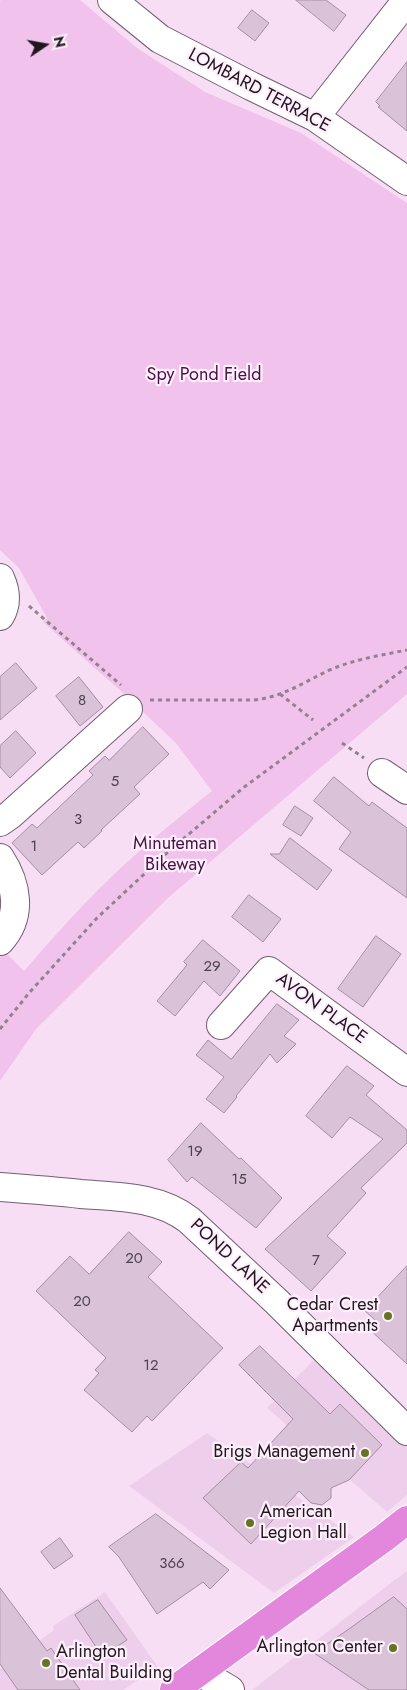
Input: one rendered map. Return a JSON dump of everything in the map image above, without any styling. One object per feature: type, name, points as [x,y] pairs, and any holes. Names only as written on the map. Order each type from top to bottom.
[{"type":"highway","points":[[174,1690],[407,1520]]},
{"type":"street","name":"LOMBARD TERRACE","points":[[112,0],[160,39],[314,116],[407,181]]},
{"type":"street","points":[[314,116],[407,0]]},
{"type":"street","points":[[0,822],[133,705]]},
{"type":"street","points":[[382,773],[407,790]]},
{"type":"street","points":[[0,858],[13,883],[16,902],[12,920],[0,941]]},
{"type":"street","name":"AVON PLACE","points":[[221,1025],[269,970],[407,1072]]},
{"type":"street","name":"POND LANE","points":[[0,1187],[136,1198],[157,1203],[174,1210],[189,1220],[277,1302],[407,1431]]},
{"type":"street","points":[[200,1672],[230,1690]]},
{"type":"path","points":[[2,597],[23,602],[133,705],[270,698],[333,669],[359,660],[407,650]]},
{"type":"path","points":[[0,1029],[29,993],[97,918],[169,851],[243,788],[407,666]]},
{"type":"path","points":[[280,694],[314,720]]},
{"type":"path","points":[[342,742],[359,754]]},
{"type":"shaded area","points":[[331,1342],[407,1413],[407,1495],[387,1512],[267,1408]]},
{"type":"shaded area","points":[[207,1433],[354,1537],[274,1593],[129,1486]]},
{"type":"shaded area","points":[[407,1571],[407,1690],[252,1690],[396,1579]]},
{"type":"shaded area","points":[[105,1592],[158,1667],[123,1690],[0,1690],[0,1669],[54,1630],[53,1626]]},
{"type":"green space","name":"Spy Pond Field","points":[[1,0],[80,0],[137,48],[205,92],[301,133],[407,203],[407,694],[169,897],[36,1029],[0,1081],[0,947],[24,971],[72,916],[135,855],[212,791],[176,743],[43,622],[47,618],[19,568],[0,550]]},
{"type":"building","points":[[296,0],[326,0],[346,15],[334,31]]},
{"type":"building","points":[[252,10],[269,23],[255,41],[238,28]]},
{"type":"building","points":[[407,62],[407,131],[378,107],[380,106],[376,102]]},
{"type":"building","points":[[16,663],[37,688],[0,720],[0,677]]},
{"type":"building","points":[[79,677],[103,707],[80,726],[56,696]]},
{"type":"building","points":[[143,727],[169,754],[134,787],[140,794],[102,831],[84,848],[78,842],[42,875],[12,843],[32,824],[37,828],[93,775],[89,771],[105,756],[109,760]]},
{"type":"building","points":[[16,731],[36,753],[10,778],[0,767],[0,746]]},
{"type":"building","points":[[334,777],[369,806],[372,802],[407,828],[407,898],[339,849],[351,832],[314,801]]},
{"type":"building","points":[[295,806],[313,818],[301,836],[283,825]]},
{"type":"building","points":[[290,838],[332,870],[317,890],[270,854],[279,854]]},
{"type":"building","points":[[249,895],[281,919],[263,942],[232,917]]},
{"type":"building","points":[[376,936],[401,954],[363,1007],[338,989]]},
{"type":"building","points":[[203,940],[240,971],[220,996],[204,981],[175,1016],[157,1001],[187,965],[184,962]]},
{"type":"building","points":[[277,1004],[299,1020],[284,1036],[296,1044],[277,1063],[270,1054],[224,1113],[206,1099],[224,1077],[196,1055],[208,1040],[231,1059]]},
{"type":"building","points":[[347,1066],[374,1086],[366,1095],[407,1130],[407,1143],[361,1188],[366,1193],[327,1236],[346,1253],[311,1291],[265,1249],[383,1139],[350,1117],[332,1138],[306,1116]]},
{"type":"building","points":[[201,1123],[282,1198],[256,1228],[192,1177],[187,1182],[168,1160]]},
{"type":"building","points":[[129,1232],[162,1262],[148,1277],[223,1348],[152,1421],[147,1416],[132,1432],[84,1390],[99,1373],[95,1370],[106,1358],[36,1291],[70,1256],[89,1274]]},
{"type":"building","name":"Cedar Crest Apartments","points":[[407,1266],[407,1364],[369,1329],[375,1320],[365,1311]]},
{"type":"building","points":[[260,1346],[330,1414],[340,1404],[382,1445],[349,1480],[331,1488],[331,1498],[322,1505],[311,1503],[299,1491],[251,1544],[203,1498],[241,1462],[248,1468],[293,1419],[239,1365]]},
{"type":"building","points":[[156,1514],[229,1570],[210,1589],[203,1582],[157,1614],[119,1557],[109,1547]]},
{"type":"building","points":[[60,1538],[73,1556],[54,1569],[41,1552]]},
{"type":"building","points":[[0,1588],[47,1651],[51,1648],[80,1690],[18,1690],[0,1664]]},
{"type":"building","points":[[394,1597],[407,1609],[407,1690],[369,1690],[314,1653],[349,1629]]},
{"type":"building","points":[[98,1600],[127,1640],[102,1656],[75,1615]]},
{"type":"place","name":"Cedar Crest Apartments","points":[[388,1316]]},
{"type":"place","name":"Brigs Management","points":[[365,1453]]},
{"type":"place","name":"American Legion Hall","points":[[250,1523]]},
{"type":"place","name":"Arlington Center","points":[[393,1648]]},
{"type":"place","name":"Arlington Dental Building","points":[[46,1663]]},
{"type":"park label","name":"Minuteman Bikeway","points":[[175,855]]}]
